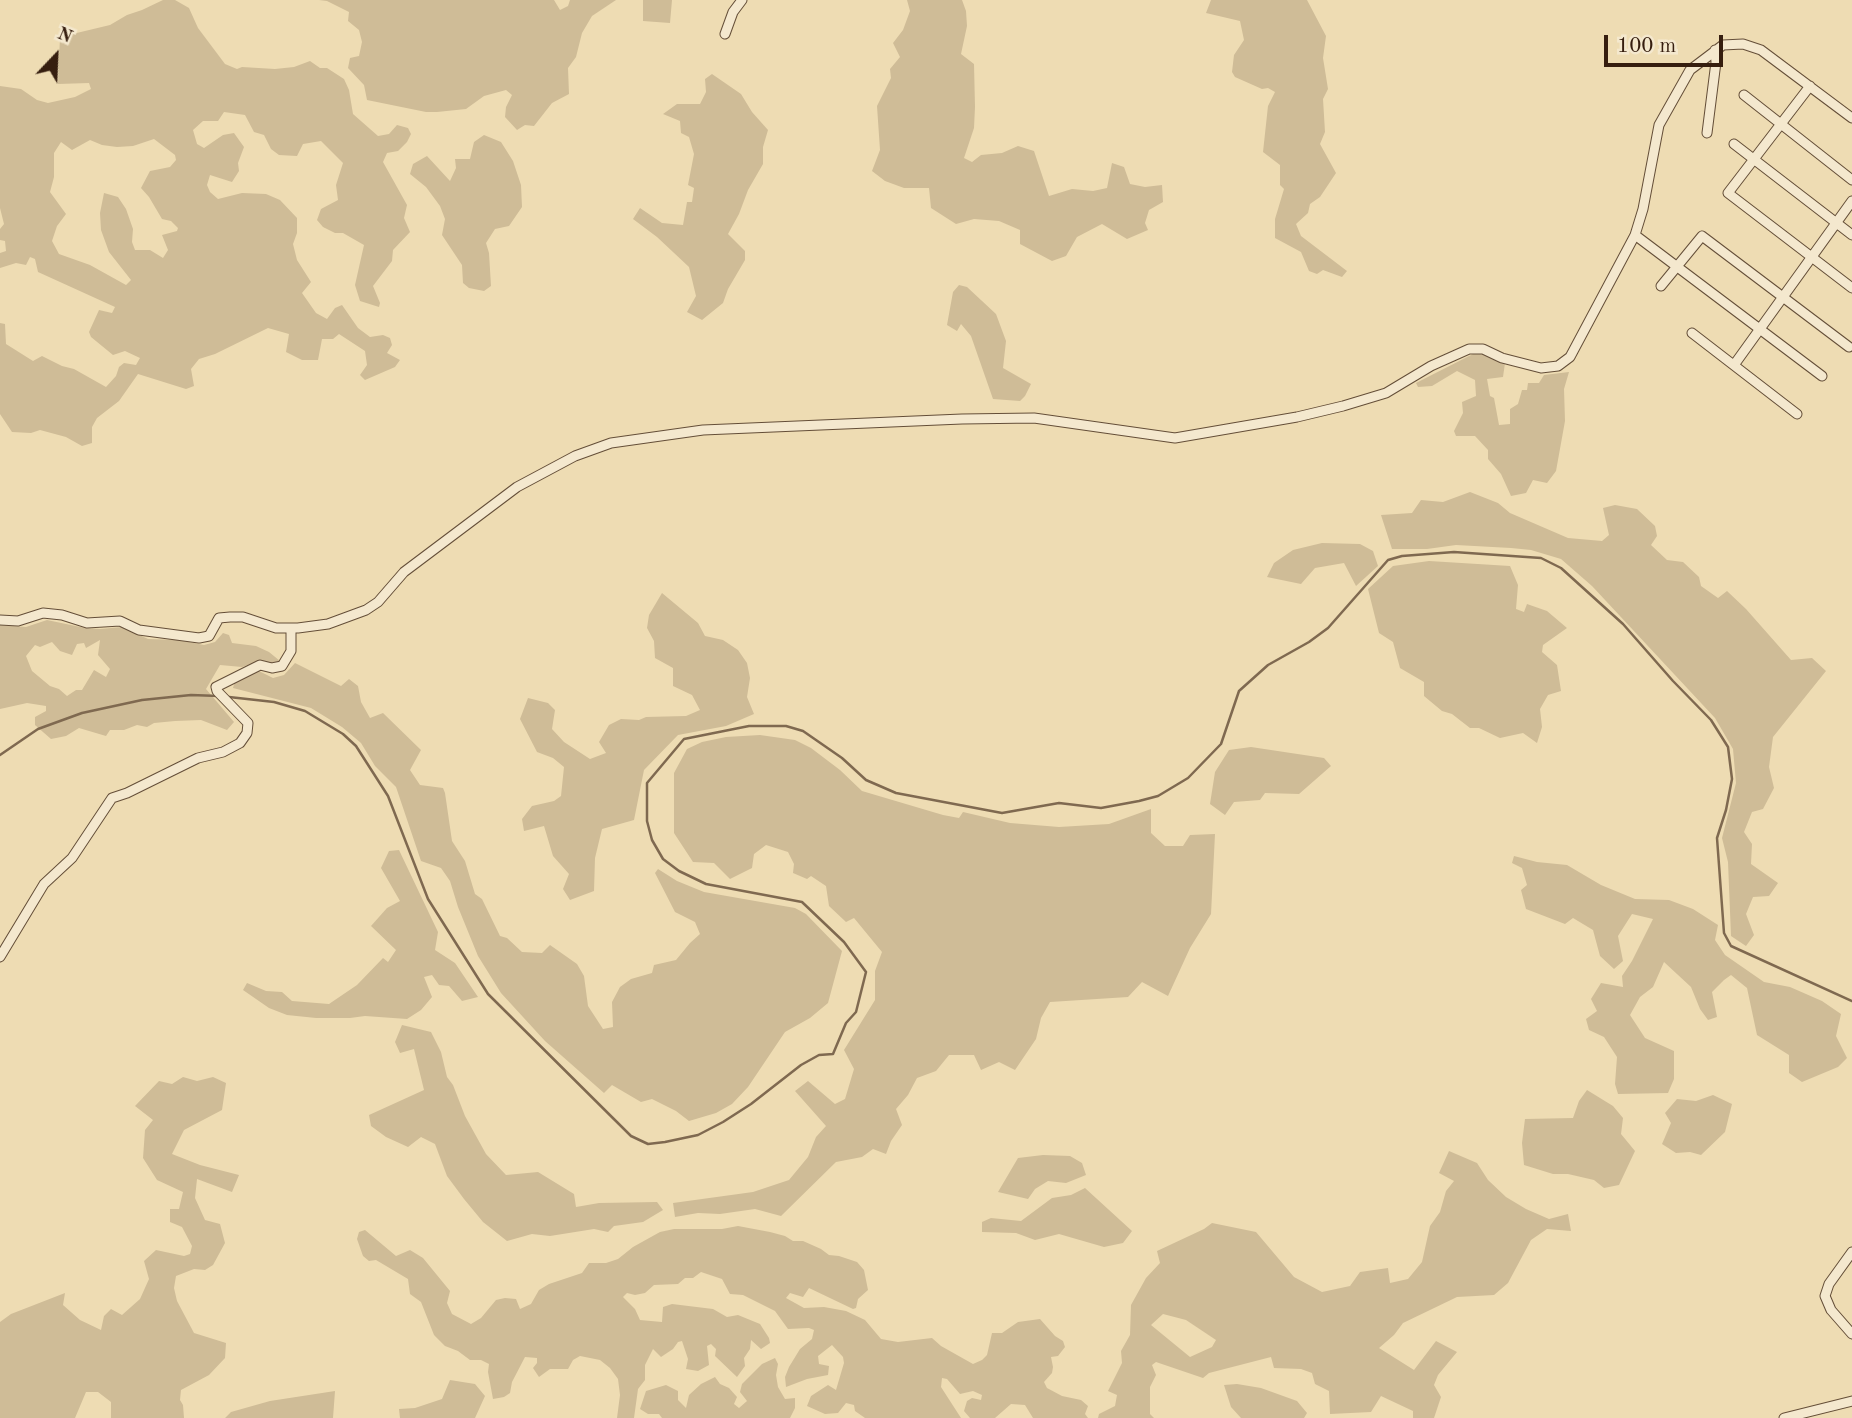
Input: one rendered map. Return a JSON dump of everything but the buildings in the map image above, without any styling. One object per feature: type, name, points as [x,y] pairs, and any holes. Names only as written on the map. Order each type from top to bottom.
[{"type":"street","points":[[725,34],[733,12],[742,0]]},
{"type":"street","points":[[0,620],[18,621],[43,613],[62,615],[87,623],[120,621],[139,630],[199,638],[209,636],[219,618],[243,617],[276,628],[328,624],[366,610],[378,601],[404,572],[517,487],[575,456],[611,443],[704,430],[1034,418],[1175,438],[1297,417],[1386,393],[1431,366],[1469,349],[1483,349],[1502,358],[1541,369],[1558,366],[1570,357],[1635,234],[1643,209],[1659,125],[1690,70],[1723,45],[1743,44],[1760,50],[1852,118]]},
{"type":"street","points":[[1707,133],[1716,62],[1715,50]]},
{"type":"street","points":[[1810,86],[1728,193],[1852,288]]},
{"type":"street","points":[[1744,95],[1852,180]]},
{"type":"street","points":[[1734,144],[1852,235]]},
{"type":"street","points":[[1734,365],[1852,201]]},
{"type":"street","points":[[1635,234],[1822,376]]},
{"type":"street","points":[[1661,286],[1702,236],[1849,347]]},
{"type":"street","points":[[1692,333],[1797,414]]},
{"type":"street","points":[[0,957],[44,884],[72,858],[112,797],[127,793],[198,758],[223,752],[240,743],[247,733],[248,723],[216,687],[260,665],[272,668],[282,666],[290,651],[291,628]]},
{"type":"street","points":[[1852,1252],[1829,1284],[1825,1296],[1832,1310],[1852,1334]]},
{"type":"street","points":[[1784,1418],[1852,1401]]},
{"type":"shaded area","points":[[163,0],[175,0],[189,8],[198,28],[225,64],[237,69],[275,69],[294,67],[310,61],[344,79],[349,90],[353,114],[378,136],[389,134],[397,125],[408,128],[411,134],[407,142],[398,151],[387,153],[383,162],[407,205],[404,218],[410,232],[393,250],[392,261],[373,286],[379,307],[360,301],[355,285],[364,245],[343,233],[335,233],[323,227],[317,220],[321,209],[338,200],[336,185],[343,163],[321,141],[303,144],[297,156],[279,155],[271,149],[264,135],[254,132],[245,115],[224,112],[218,121],[203,121],[193,130],[197,144],[204,148],[223,135],[234,133],[244,147],[238,163],[239,171],[232,182],[210,175],[207,185],[218,199],[242,193],[266,194],[280,200],[297,218],[297,233],[293,244],[297,260],[311,282],[302,293],[316,313],[327,319],[335,308],[342,305],[358,328],[370,337],[383,335],[390,338],[392,345],[387,353],[400,360],[395,367],[365,380],[360,375],[367,365],[365,351],[339,334],[333,339],[322,339],[318,360],[302,360],[286,352],[289,334],[268,328],[199,359],[191,369],[194,386],[186,389],[138,374],[119,401],[97,418],[92,427],[92,443],[82,446],[66,437],[40,430],[31,433],[12,432],[0,414],[0,323],[5,324],[6,344],[33,361],[42,356],[74,369],[106,387],[116,376],[119,367],[124,363],[136,365],[140,358],[125,351],[113,355],[91,337],[89,332],[99,310],[112,313],[115,307],[38,272],[35,259],[30,257],[26,265],[16,263],[0,268],[0,253],[6,251],[5,241],[0,240],[0,229],[4,224],[0,208],[0,86],[21,89],[37,100],[48,103],[75,97],[91,89],[89,83],[58,84],[60,37],[110,25]],"holes":[[[154,139],[175,155],[176,160],[170,167],[150,171],[141,188],[162,219],[171,221],[178,228],[177,231],[162,235],[168,250],[163,258],[150,250],[135,250],[132,242],[133,229],[126,209],[118,197],[104,193],[100,213],[101,230],[109,252],[131,280],[126,285],[90,265],[59,254],[52,241],[57,226],[66,214],[50,192],[54,177],[54,153],[61,142],[72,150],[90,140],[117,147],[133,146]]]},
{"type":"shaded area","points":[[319,0],[554,0],[560,10],[568,6],[570,0],[616,0],[592,16],[582,33],[576,57],[568,68],[569,94],[552,103],[534,126],[525,125],[517,130],[505,117],[512,95],[506,90],[484,96],[466,109],[437,112],[367,100],[364,85],[348,68],[350,58],[359,56],[362,42],[359,30],[348,21],[349,12]]},
{"type":"shaded area","points":[[643,0],[672,0],[670,23],[643,21]]},
{"type":"shaded area","points":[[907,0],[962,0],[966,11],[967,26],[961,54],[974,64],[975,107],[974,128],[964,158],[972,162],[981,155],[1002,153],[1018,146],[1034,151],[1049,196],[1072,189],[1093,191],[1107,188],[1112,163],[1124,167],[1130,184],[1145,187],[1162,185],[1163,202],[1149,210],[1145,223],[1148,230],[1127,239],[1102,224],[1077,237],[1066,256],[1052,261],[1020,244],[1020,230],[999,221],[974,219],[956,224],[931,208],[929,188],[904,188],[885,181],[872,171],[880,150],[877,106],[891,78],[890,69],[900,57],[893,43],[903,30],[910,11]]},
{"type":"shaded area","points":[[1211,0],[1307,0],[1326,36],[1323,58],[1328,89],[1323,99],[1325,132],[1320,144],[1336,173],[1320,197],[1310,204],[1308,213],[1296,224],[1301,236],[1347,271],[1342,277],[1323,270],[1317,274],[1309,271],[1301,252],[1275,238],[1275,219],[1284,189],[1280,185],[1280,165],[1263,152],[1268,106],[1275,92],[1235,77],[1232,72],[1234,55],[1244,40],[1240,21],[1206,13]]},
{"type":"shaded area","points":[[712,74],[741,94],[768,130],[763,147],[763,164],[728,234],[745,251],[745,260],[723,303],[702,320],[687,312],[696,296],[689,267],[633,219],[640,208],[662,223],[683,225],[687,202],[692,202],[694,188],[688,185],[694,154],[689,137],[681,133],[680,121],[663,114],[677,104],[700,104],[706,92],[705,79]]},
{"type":"shaded area","points":[[484,135],[501,142],[513,161],[521,185],[522,207],[509,226],[495,229],[486,243],[491,286],[484,291],[469,288],[463,283],[462,265],[442,235],[445,219],[440,206],[426,187],[410,174],[413,164],[427,156],[450,181],[456,168],[455,159],[470,159],[474,142]]},
{"type":"shaded area","points":[[959,285],[967,287],[996,314],[1006,341],[1003,368],[1031,384],[1020,401],[993,399],[971,336],[961,324],[957,331],[947,325],[953,292]]},
{"type":"shaded area","points":[[1487,353],[1505,363],[1503,377],[1487,379],[1499,425],[1510,424],[1510,409],[1518,404],[1522,390],[1527,390],[1528,383],[1539,383],[1544,375],[1569,372],[1564,389],[1565,421],[1556,471],[1547,483],[1533,480],[1526,493],[1511,496],[1501,474],[1488,459],[1488,450],[1475,436],[1456,436],[1454,431],[1463,413],[1462,402],[1476,396],[1475,380],[1457,371],[1432,386],[1418,387],[1416,383],[1473,354]]},
{"type":"shaded area","points":[[1470,492],[1568,538],[1602,541],[1609,535],[1603,508],[1615,505],[1637,509],[1655,526],[1657,536],[1651,545],[1667,560],[1683,562],[1699,577],[1701,586],[1718,598],[1727,591],[1791,660],[1812,658],[1826,671],[1773,737],[1769,767],[1774,788],[1763,809],[1752,812],[1744,832],[1752,844],[1751,864],[1778,883],[1769,896],[1753,897],[1746,914],[1754,935],[1746,946],[1731,936],[1728,862],[1722,838],[1736,783],[1733,749],[1715,718],[1592,586],[1561,559],[1531,550],[1511,548],[1456,545],[1427,549],[1392,549],[1381,515],[1412,513],[1421,500],[1443,502]]},
{"type":"shaded area","points":[[1322,543],[1360,544],[1373,551],[1378,566],[1356,586],[1344,563],[1315,568],[1301,584],[1267,577],[1274,563],[1293,550]]},
{"type":"shaded area","points":[[1429,561],[1510,566],[1518,585],[1516,609],[1524,612],[1527,604],[1547,611],[1567,628],[1543,645],[1542,652],[1557,665],[1561,691],[1548,695],[1540,709],[1542,727],[1537,743],[1523,733],[1500,738],[1479,728],[1470,728],[1452,714],[1442,711],[1424,696],[1424,682],[1400,668],[1393,642],[1379,633],[1368,589],[1393,566]]},
{"type":"shaded area","points":[[662,593],[698,623],[705,636],[723,640],[738,650],[747,663],[750,678],[747,697],[754,714],[726,726],[678,735],[644,770],[634,820],[602,829],[595,858],[594,891],[570,900],[563,889],[569,874],[553,856],[544,826],[524,831],[522,819],[532,806],[554,801],[561,796],[564,767],[553,758],[537,752],[520,719],[528,698],[548,703],[555,710],[552,729],[564,742],[590,759],[606,753],[599,742],[609,725],[621,719],[686,716],[700,710],[692,695],[673,686],[673,668],[655,658],[654,641],[647,628],[649,615]]},
{"type":"shaded area","points":[[47,620],[85,628],[122,627],[148,639],[179,640],[204,645],[215,642],[223,633],[229,635],[232,643],[256,646],[280,661],[271,665],[257,662],[242,667],[220,665],[206,689],[234,722],[227,730],[201,720],[175,721],[154,723],[147,727],[137,725],[124,730],[110,730],[106,736],[79,728],[66,736],[51,739],[35,725],[35,717],[46,711],[46,706],[27,703],[0,709],[0,625],[26,627]],"holes":[[[100,640],[98,655],[110,669],[106,677],[94,670],[82,690],[76,690],[67,696],[32,671],[26,656],[35,645],[40,647],[52,642],[60,651],[72,655],[77,644],[84,643],[86,648]]]},
{"type":"shaded area","points":[[295,663],[341,686],[349,679],[358,686],[361,702],[370,718],[383,713],[421,750],[410,770],[420,785],[443,788],[452,841],[465,861],[475,894],[482,899],[500,936],[507,938],[522,952],[542,953],[550,945],[577,964],[584,976],[588,1006],[603,1029],[613,1027],[612,1002],[620,987],[631,979],[652,973],[654,965],[676,960],[700,934],[695,922],[675,912],[655,873],[658,869],[677,881],[704,892],[795,908],[806,914],[842,951],[828,1003],[810,1018],[785,1032],[748,1087],[732,1104],[716,1113],[689,1121],[652,1099],[641,1102],[612,1085],[604,1093],[545,1041],[501,993],[478,956],[450,881],[441,868],[421,861],[396,787],[375,766],[361,743],[342,727],[311,708],[233,688],[235,681],[259,671],[273,678],[284,675]]},
{"type":"shaded area","points":[[760,735],[795,740],[811,748],[862,791],[943,815],[959,818],[963,812],[1010,823],[1059,827],[1109,824],[1151,809],[1151,833],[1165,846],[1183,846],[1190,835],[1215,834],[1211,914],[1190,948],[1168,996],[1142,982],[1128,997],[1050,1002],[1041,1018],[1036,1039],[1015,1070],[999,1062],[981,1070],[974,1055],[949,1055],[936,1071],[917,1078],[896,1109],[902,1125],[886,1154],[873,1149],[862,1157],[836,1162],[781,1216],[755,1209],[675,1217],[673,1203],[753,1192],[789,1180],[808,1157],[816,1137],[826,1126],[795,1091],[808,1081],[835,1104],[845,1099],[854,1069],[844,1050],[875,1000],[875,971],[882,952],[854,918],[846,922],[829,906],[826,886],[811,876],[807,879],[793,873],[794,864],[788,852],[766,845],[754,854],[752,868],[730,879],[714,863],[693,862],[674,833],[674,773],[687,749],[702,742],[726,737]]},
{"type":"shaded area","points":[[1251,747],[1324,758],[1331,766],[1299,794],[1265,793],[1260,800],[1234,802],[1225,815],[1210,804],[1215,772],[1229,750]]},
{"type":"shaded area","points":[[399,850],[438,932],[435,950],[455,963],[478,997],[462,1001],[449,986],[439,985],[432,975],[424,977],[432,997],[421,1010],[407,1019],[365,1016],[316,1018],[287,1015],[269,1008],[243,990],[247,983],[266,991],[282,992],[292,1001],[329,1004],[357,985],[383,958],[388,962],[396,950],[371,926],[387,908],[400,901],[381,868],[389,851]]},
{"type":"shaded area","points":[[1514,856],[1567,865],[1601,885],[1635,899],[1669,900],[1693,909],[1718,925],[1715,940],[1725,955],[1764,982],[1790,987],[1822,1001],[1841,1014],[1836,1036],[1847,1058],[1838,1067],[1802,1082],[1789,1073],[1789,1055],[1757,1035],[1747,988],[1731,975],[1724,980],[1712,992],[1717,1017],[1708,1020],[1691,987],[1664,962],[1653,987],[1640,997],[1630,1015],[1645,1038],[1674,1051],[1674,1079],[1668,1093],[1618,1094],[1615,1084],[1617,1057],[1604,1037],[1589,1030],[1586,1019],[1597,1011],[1591,999],[1601,983],[1623,987],[1622,976],[1653,919],[1632,914],[1618,936],[1623,961],[1614,969],[1600,956],[1593,930],[1573,918],[1565,924],[1526,909],[1521,890],[1527,885],[1522,868],[1512,863]]},
{"type":"shaded area","points":[[402,1025],[431,1032],[465,1116],[486,1154],[506,1175],[538,1172],[574,1194],[576,1207],[599,1203],[657,1202],[663,1210],[643,1222],[614,1226],[608,1232],[594,1229],[550,1236],[532,1234],[507,1241],[483,1222],[464,1199],[447,1176],[435,1144],[421,1137],[408,1147],[386,1137],[371,1126],[369,1115],[424,1090],[414,1049],[400,1053],[395,1042]]},
{"type":"shaded area","points":[[183,1077],[197,1081],[213,1077],[226,1083],[222,1110],[184,1130],[172,1154],[200,1165],[239,1175],[232,1192],[197,1179],[195,1198],[205,1220],[220,1224],[225,1243],[213,1265],[205,1270],[194,1269],[176,1276],[174,1288],[177,1301],[194,1333],[226,1343],[225,1358],[209,1375],[181,1390],[184,1418],[111,1418],[111,1402],[98,1392],[86,1392],[75,1418],[0,1418],[0,1322],[11,1314],[65,1293],[63,1305],[80,1320],[101,1330],[104,1316],[111,1309],[122,1315],[140,1299],[149,1279],[144,1261],[156,1250],[184,1256],[190,1254],[192,1246],[182,1227],[170,1222],[170,1209],[179,1209],[183,1192],[157,1180],[143,1158],[145,1130],[153,1120],[135,1106],[159,1081],[172,1084]]},
{"type":"shaded area","points":[[1587,1090],[1613,1106],[1623,1118],[1621,1134],[1635,1151],[1619,1185],[1604,1188],[1594,1180],[1568,1174],[1553,1174],[1524,1165],[1522,1143],[1525,1119],[1573,1118],[1579,1101]]},
{"type":"shaded area","points":[[1713,1095],[1732,1104],[1725,1132],[1701,1155],[1690,1152],[1676,1153],[1662,1144],[1671,1123],[1665,1113],[1677,1099],[1696,1101]]},
{"type":"shaded area","points":[[1449,1151],[1477,1163],[1488,1180],[1506,1197],[1526,1209],[1549,1219],[1568,1214],[1571,1231],[1547,1229],[1531,1240],[1508,1283],[1494,1295],[1457,1297],[1403,1323],[1379,1348],[1414,1370],[1436,1341],[1457,1352],[1438,1375],[1434,1385],[1441,1397],[1434,1418],[1413,1418],[1413,1411],[1381,1396],[1371,1412],[1330,1414],[1329,1391],[1315,1384],[1312,1373],[1301,1369],[1274,1368],[1271,1357],[1209,1373],[1203,1378],[1156,1362],[1152,1365],[1156,1375],[1150,1387],[1150,1414],[1154,1418],[1098,1418],[1099,1414],[1115,1406],[1117,1395],[1108,1391],[1122,1363],[1121,1351],[1130,1335],[1131,1305],[1146,1278],[1160,1263],[1157,1251],[1212,1223],[1256,1232],[1294,1277],[1322,1292],[1350,1286],[1360,1272],[1388,1268],[1390,1283],[1408,1279],[1422,1262],[1430,1226],[1440,1212],[1446,1191],[1454,1181],[1439,1173]],"holes":[[[1163,1314],[1186,1320],[1216,1340],[1212,1347],[1190,1357],[1151,1325]]]},
{"type":"shaded area","points":[[1070,1156],[1082,1163],[1086,1175],[1066,1183],[1048,1181],[1035,1189],[1028,1199],[998,1192],[1018,1158]]},
{"type":"shaded area","points":[[1085,1188],[1132,1231],[1123,1243],[1104,1247],[1059,1234],[1035,1240],[1016,1233],[982,1232],[982,1222],[991,1218],[1021,1221],[1052,1198],[1071,1195]]},
{"type":"shaded area","points":[[738,1226],[785,1236],[793,1241],[803,1241],[829,1255],[857,1262],[864,1270],[868,1290],[858,1299],[856,1308],[809,1288],[803,1297],[790,1293],[786,1298],[804,1308],[824,1307],[846,1311],[865,1320],[881,1339],[898,1342],[932,1338],[973,1364],[987,1355],[992,1333],[1002,1333],[1018,1322],[1040,1319],[1063,1341],[1065,1347],[1058,1356],[1051,1357],[1052,1373],[1044,1382],[1047,1388],[1062,1396],[1081,1400],[1088,1406],[1085,1414],[1088,1418],[1033,1418],[1025,1405],[1011,1404],[995,1418],[970,1418],[964,1411],[967,1401],[972,1398],[981,1400],[982,1395],[973,1391],[960,1394],[947,1379],[942,1378],[941,1387],[961,1418],[865,1418],[855,1411],[854,1405],[846,1403],[838,1413],[825,1414],[807,1406],[811,1396],[828,1385],[836,1390],[844,1363],[843,1357],[832,1345],[818,1356],[819,1364],[829,1366],[828,1375],[786,1387],[785,1377],[789,1367],[800,1349],[812,1339],[814,1330],[788,1329],[775,1311],[743,1295],[730,1294],[722,1279],[701,1272],[678,1284],[654,1285],[645,1293],[627,1293],[623,1297],[635,1309],[640,1320],[662,1322],[663,1307],[672,1304],[713,1309],[727,1317],[738,1315],[760,1324],[770,1343],[761,1349],[751,1340],[750,1349],[744,1358],[745,1366],[737,1377],[715,1356],[716,1349],[711,1344],[707,1346],[709,1365],[698,1371],[686,1369],[688,1359],[682,1341],[661,1357],[653,1349],[645,1365],[645,1380],[638,1389],[634,1418],[617,1418],[620,1395],[618,1379],[610,1368],[600,1360],[580,1356],[573,1360],[568,1369],[550,1369],[539,1377],[533,1368],[537,1358],[525,1357],[512,1382],[510,1393],[493,1399],[489,1364],[481,1360],[470,1360],[445,1346],[434,1335],[421,1302],[410,1294],[408,1279],[376,1260],[369,1261],[363,1256],[357,1239],[359,1232],[365,1230],[396,1256],[410,1250],[423,1258],[450,1291],[447,1303],[452,1314],[471,1324],[481,1318],[496,1300],[516,1299],[520,1309],[531,1304],[539,1290],[549,1284],[582,1273],[589,1263],[606,1263],[618,1259],[660,1232]]},
{"type":"shaded area","points":[[775,1358],[778,1364],[778,1387],[785,1399],[795,1398],[795,1408],[790,1418],[662,1418],[659,1414],[648,1414],[640,1409],[646,1391],[666,1385],[678,1391],[678,1400],[686,1408],[689,1395],[701,1384],[715,1377],[737,1397],[734,1404],[739,1408],[747,1401],[740,1392],[742,1384],[762,1364]]},
{"type":"shaded area","points":[[450,1380],[475,1384],[485,1396],[475,1418],[400,1418],[399,1409],[415,1408],[442,1399]]},
{"type":"shaded area","points":[[1224,1385],[1261,1388],[1297,1401],[1307,1413],[1304,1418],[1241,1418],[1231,1407]]},
{"type":"shaded area","points":[[335,1391],[333,1418],[225,1418],[231,1412],[270,1401]]},
{"type":"waterway","points":[[229,697],[274,702],[305,711],[343,734],[356,746],[388,796],[428,899],[488,994],[631,1136],[648,1144],[698,1135],[751,1104],[801,1065],[819,1055],[833,1054],[846,1023],[856,1012],[866,972],[844,942],[802,902],[706,884],[679,871],[663,859],[652,840],[647,821],[647,783],[684,739],[749,726],[786,726],[803,731],[842,758],[866,780],[896,793],[1002,813],[1059,803],[1101,808],[1139,801],[1158,796],[1188,778],[1221,744],[1239,691],[1268,665],[1328,628],[1388,560],[1402,556],[1454,552],[1541,558],[1561,568],[1623,624],[1711,720],[1728,747],[1732,779],[1717,838],[1724,933],[1731,946],[1852,1001]]},
{"type":"waterway","points":[[0,755],[38,729],[82,713],[142,700],[191,695],[219,696]]}]
